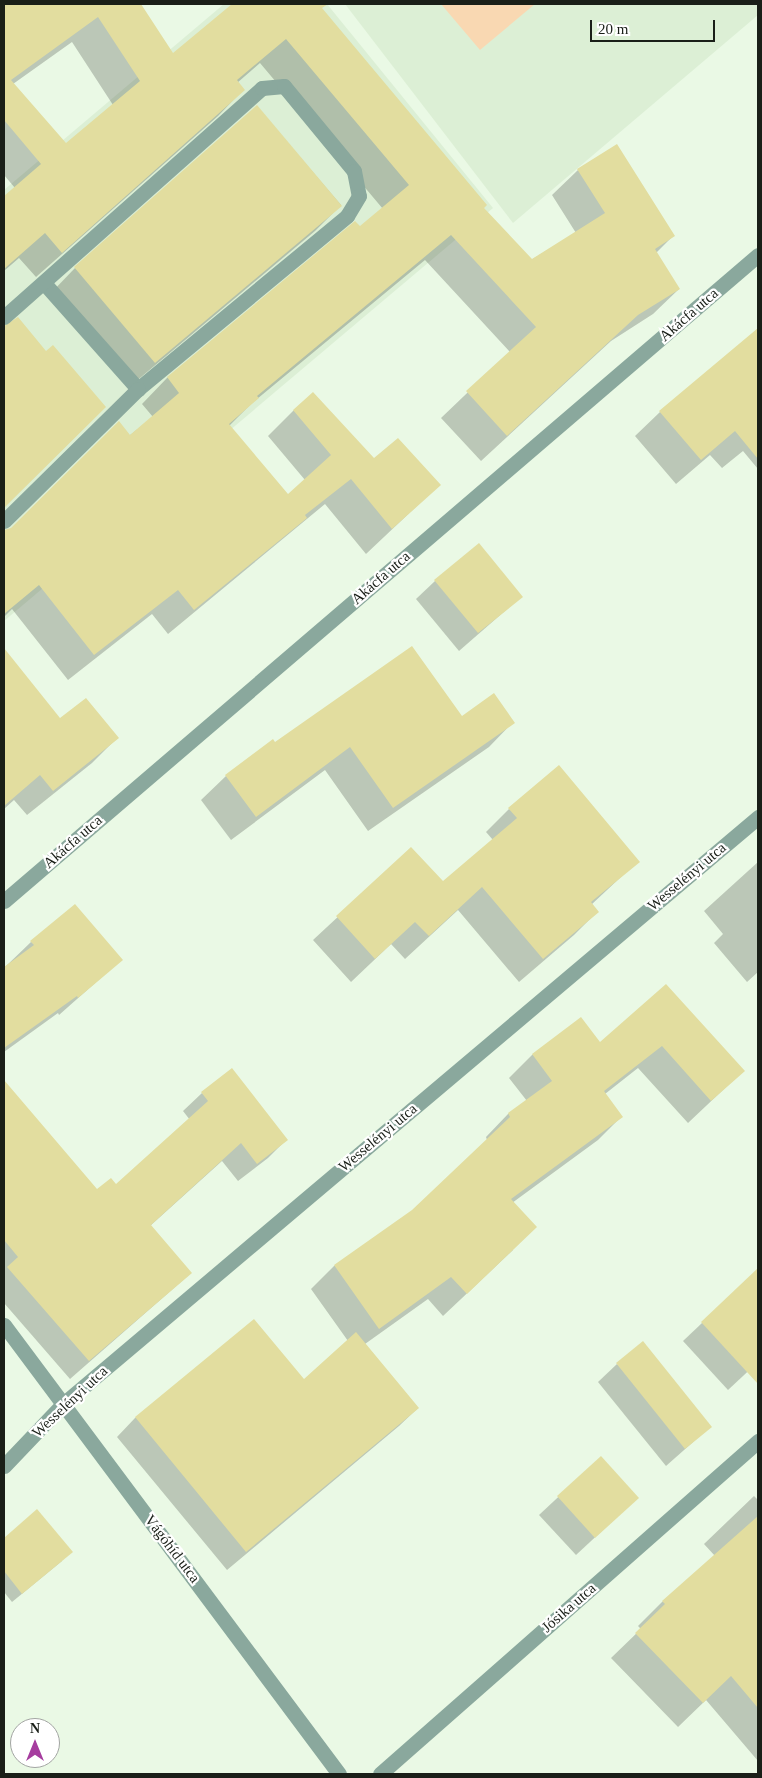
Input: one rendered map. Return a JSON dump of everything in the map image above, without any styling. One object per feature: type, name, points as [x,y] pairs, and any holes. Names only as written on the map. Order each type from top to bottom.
[{"type":"street","points":[[4,317],[44,284],[262,88],[284,86],[354,171],[359,196],[347,216],[138,389],[4,521]]},
{"type":"street","name":"Akácfa utca","points":[[4,901],[758,255]]},
{"type":"street","points":[[44,284],[138,389]]},
{"type":"street","name":"Wesselényi utca","points":[[4,1466],[63,1404],[758,817]]},
{"type":"street","name":"Vágóhíd utca","points":[[4,1325],[339,1774]]},
{"type":"street","name":"Jósika utca","points":[[380,1774],[758,1441]]},
{"type":"shaded area","points":[[224,4],[327,4],[493,208],[4,621],[4,190]]},
{"type":"shaded area","points":[[345,4],[758,4],[758,15],[513,223]]},
{"type":"shaded area","points":[[441,4],[535,4],[480,50]]},
{"type":"building","points":[[4,4],[141,4],[173,53],[232,4],[328,4],[322,8],[487,205],[484,208],[532,259],[605,213],[577,169],[617,144],[675,236],[655,249],[680,289],[638,315],[507,436],[466,391],[536,327],[451,235],[257,396],[259,398],[229,424],[288,494],[331,455],[293,410],[313,392],[374,458],[398,438],[441,485],[392,529],[351,479],[305,515],[307,518],[194,610],[178,590],[94,655],[39,585],[4,614],[4,530],[11,528],[119,421],[130,435],[179,393],[167,377],[355,221],[360,226],[409,185],[286,39],[237,80],[245,90],[62,253],[45,233],[4,269],[4,196],[41,164],[4,120]],"holes":[[[98,17],[140,81],[66,143],[11,80]]]},
{"type":"building","points":[[257,105],[342,206],[155,363],[74,267]]},
{"type":"building","points":[[18,317],[46,351],[53,345],[106,407],[4,508],[4,326]]},
{"type":"building","points":[[758,328],[758,459],[735,431],[701,460],[659,411]]},
{"type":"building","points":[[479,543],[523,597],[478,633],[434,580]]},
{"type":"building","points":[[412,646],[462,716],[494,693],[515,723],[393,808],[350,747],[256,817],[225,775],[273,739],[275,742]]},
{"type":"building","points":[[4,648],[60,718],[86,698],[119,738],[53,791],[40,775],[4,806]]},
{"type":"building","points":[[559,765],[640,862],[591,902],[599,912],[543,959],[482,887],[429,936],[415,922],[375,959],[336,916],[411,847],[443,881],[517,818],[508,808]]},
{"type":"building","points":[[75,904],[123,960],[78,998],[77,996],[4,1048],[4,967],[34,945],[30,941]]},
{"type":"building","points":[[666,984],[745,1071],[711,1101],[662,1046],[604,1091],[623,1117],[511,1199],[537,1227],[467,1294],[451,1277],[379,1329],[334,1265],[412,1210],[510,1117],[508,1113],[552,1081],[532,1054],[581,1017],[600,1042]]},
{"type":"building","points":[[232,1068],[288,1140],[257,1164],[241,1143],[151,1225],[192,1273],[89,1361],[7,1267],[18,1257],[4,1240],[4,1080],[97,1189],[111,1178],[116,1184],[208,1101],[201,1092]]},
{"type":"building","points":[[758,1268],[758,1384],[701,1322]]},
{"type":"building","points":[[254,1319],[304,1379],[356,1332],[419,1408],[246,1552],[135,1417]]},
{"type":"building","points":[[643,1341],[712,1427],[685,1449],[616,1363]]},
{"type":"building","points":[[601,1456],[639,1498],[595,1538],[557,1496]]},
{"type":"building","points":[[37,1509],[73,1552],[22,1594],[4,1571],[4,1538]]},
{"type":"building","points":[[758,1516],[758,1708],[731,1676],[703,1703],[635,1633],[665,1604],[662,1601]]}]
